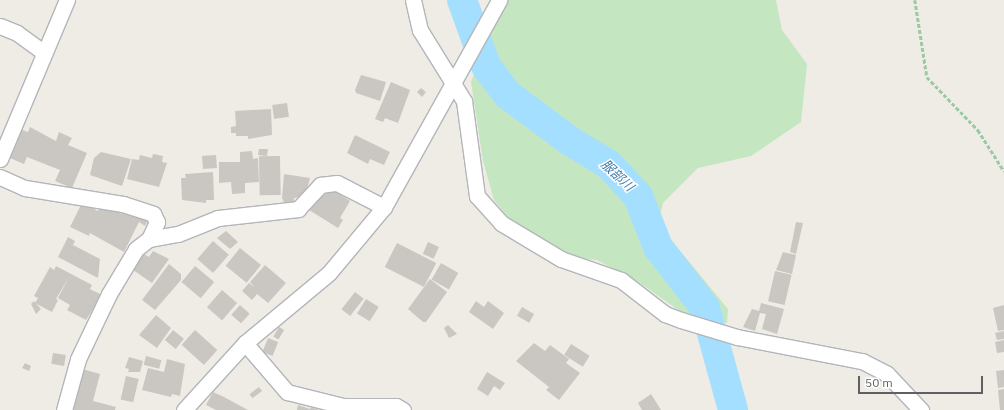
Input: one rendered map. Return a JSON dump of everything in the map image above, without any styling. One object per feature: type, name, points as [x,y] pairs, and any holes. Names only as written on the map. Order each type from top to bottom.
[{"type":"street","points":[[0,159],[67,0]]},
{"type":"street","points":[[413,0],[420,30],[464,101],[477,196],[501,223],[561,259],[621,280],[666,314],[681,320],[738,337],[862,361],[887,374],[921,410]]},
{"type":"street","points":[[184,410],[245,342],[329,273],[384,207],[465,65],[499,0]]},
{"type":"street","points":[[0,26],[18,33],[45,53]]},
{"type":"street","points":[[0,177],[25,188],[123,204],[153,214],[157,222],[149,239],[136,249],[109,294],[78,359],[64,410]]},
{"type":"street","points":[[149,239],[178,234],[218,218],[298,209],[320,185],[337,183],[384,207]]},
{"type":"street","points":[[245,342],[287,392],[343,406],[396,406],[403,410]]},
{"type":"path","points":[[915,0],[927,77],[978,130],[1004,171]]},
{"type":"green space","points":[[509,0],[776,0],[782,30],[807,64],[801,122],[751,156],[698,168],[663,203],[658,224],[728,309],[727,323],[681,312],[640,283],[597,260],[572,258],[515,226],[494,200],[483,161],[471,82],[492,28]]},
{"type":"building","points":[[361,75],[386,82],[380,101],[356,93],[355,90]]},
{"type":"building","points":[[391,82],[410,90],[398,123],[385,118],[383,122],[375,119]]},
{"type":"building","points":[[421,88],[426,92],[422,97],[417,92]]},
{"type":"building","points":[[287,103],[289,117],[274,119],[272,105]]},
{"type":"building","points":[[271,109],[272,135],[248,139],[248,136],[236,136],[236,133],[231,133],[231,127],[236,126],[235,111]]},
{"type":"building","points":[[30,127],[56,141],[59,132],[72,138],[68,145],[87,153],[72,188],[55,181],[60,170],[27,157],[24,164],[10,158],[22,130],[28,132]]},
{"type":"building","points":[[355,135],[390,152],[384,165],[370,159],[368,164],[347,153]]},
{"type":"building","points":[[259,149],[268,149],[267,156],[258,155]]},
{"type":"building","points":[[252,151],[253,159],[258,158],[259,182],[245,183],[245,193],[232,194],[231,182],[219,183],[219,162],[240,162],[240,152]]},
{"type":"building","points":[[101,152],[131,159],[122,186],[90,175],[94,158]]},
{"type":"building","points":[[153,154],[163,156],[162,162],[167,163],[159,187],[127,179],[132,159],[139,160],[140,155],[152,158]]},
{"type":"building","points":[[216,155],[217,168],[203,169],[202,156]]},
{"type":"building","points":[[259,156],[280,156],[281,195],[260,195]]},
{"type":"building","points":[[213,172],[214,200],[206,200],[206,203],[182,200],[181,178],[186,178],[185,174]]},
{"type":"building","points":[[284,174],[310,178],[305,196],[294,198],[294,202],[284,202],[282,198]]},
{"type":"building","points":[[330,188],[350,201],[340,218],[343,220],[338,228],[309,210],[320,192],[325,195]]},
{"type":"building","points":[[82,203],[98,211],[101,206],[123,214],[125,208],[148,220],[145,226],[139,222],[124,252],[90,233],[89,236],[70,227]]},
{"type":"building","points":[[796,222],[803,223],[796,254],[790,252]]},
{"type":"building","points":[[226,231],[238,242],[230,249],[217,238]]},
{"type":"building","points":[[68,237],[75,241],[73,245],[100,259],[98,278],[58,257]]},
{"type":"building","points":[[213,241],[229,255],[213,273],[197,259]]},
{"type":"building","points":[[428,242],[439,247],[434,259],[423,254]]},
{"type":"building","points":[[397,243],[436,263],[424,287],[385,267]]},
{"type":"building","points":[[240,248],[261,265],[247,283],[226,266]]},
{"type":"building","points":[[153,251],[169,259],[152,283],[133,270],[144,254],[149,257]]},
{"type":"building","points":[[783,252],[796,255],[792,274],[776,270]]},
{"type":"building","points":[[441,263],[458,273],[449,289],[432,279]]},
{"type":"building","points":[[169,264],[181,274],[181,280],[155,310],[142,300]]},
{"type":"building","points":[[265,265],[286,283],[268,303],[257,294],[252,300],[242,291],[249,283],[254,287],[250,282]]},
{"type":"building","points":[[56,266],[92,285],[90,289],[102,295],[86,320],[67,310],[70,305],[58,298],[69,277],[56,299],[58,300],[52,312],[35,303],[38,298],[34,296],[50,267],[54,270]]},
{"type":"building","points":[[195,266],[214,282],[201,298],[182,282]]},
{"type":"building","points":[[775,271],[792,275],[785,305],[768,301]]},
{"type":"building","points":[[430,279],[447,292],[426,322],[423,322],[408,309]]},
{"type":"building","points":[[222,290],[237,303],[222,320],[207,307]]},
{"type":"building","points":[[355,292],[364,299],[350,316],[341,309]]},
{"type":"building","points":[[366,299],[379,307],[370,321],[357,313]]},
{"type":"building","points":[[34,301],[41,309],[36,314],[31,304]]},
{"type":"building","points":[[476,301],[484,307],[488,301],[504,313],[493,329],[469,312]]},
{"type":"building","points":[[761,303],[784,309],[777,334],[762,329],[766,314],[760,313],[755,331],[743,327],[752,309],[759,311]]},
{"type":"building","points":[[240,305],[250,314],[241,323],[231,315]]},
{"type":"building","points":[[1004,305],[1004,330],[998,331],[993,308]]},
{"type":"building","points":[[522,307],[534,314],[529,323],[517,316]]},
{"type":"building","points":[[156,315],[171,328],[157,348],[139,335]]},
{"type":"building","points":[[448,325],[457,334],[449,338],[444,328]]},
{"type":"building","points":[[279,327],[284,330],[278,340],[273,336]]},
{"type":"building","points":[[173,330],[184,339],[176,349],[165,340]]},
{"type":"building","points":[[195,330],[217,350],[204,365],[182,345]]},
{"type":"building","points":[[1004,331],[1004,339],[997,340],[995,333]]},
{"type":"building","points":[[268,338],[278,342],[273,356],[262,352]]},
{"type":"building","points":[[1004,340],[1004,352],[997,353],[995,342]]},
{"type":"building","points":[[534,343],[545,351],[550,345],[569,359],[566,363],[580,373],[559,400],[546,390],[549,387],[516,361]]},
{"type":"building","points":[[571,344],[590,356],[583,367],[564,355]]},
{"type":"building","points":[[53,353],[66,355],[64,366],[51,364]]},
{"type":"building","points":[[146,356],[161,360],[159,369],[144,365]]},
{"type":"building","points":[[129,357],[143,361],[140,372],[128,372],[129,369],[125,368]]},
{"type":"building","points":[[167,359],[185,364],[180,396],[172,394],[171,397],[142,390],[148,368],[164,372]]},
{"type":"building","points":[[25,363],[31,366],[29,371],[22,368]]},
{"type":"building","points":[[82,369],[100,374],[93,401],[116,407],[115,410],[71,410]]},
{"type":"building","points":[[1004,370],[1004,387],[998,388],[996,371]]},
{"type":"building","points":[[487,372],[505,383],[500,390],[494,386],[488,396],[477,389]]},
{"type":"building","points":[[126,376],[139,379],[133,402],[121,399]]},
{"type":"building","points":[[259,387],[262,391],[252,398],[249,394]]},
{"type":"building","points":[[1004,389],[1004,410],[1000,410],[998,390]]},
{"type":"building","points":[[213,392],[248,410],[216,410],[206,405]]},
{"type":"building","points":[[651,394],[661,410],[642,410],[638,403]]},
{"type":"building","points":[[298,405],[310,409],[311,407],[319,410],[297,410]]},
{"type":"waterway","name":"服部川","points":[[462,0],[486,66],[507,94],[570,141],[608,164],[638,196],[658,247],[705,308],[733,410]]}]
